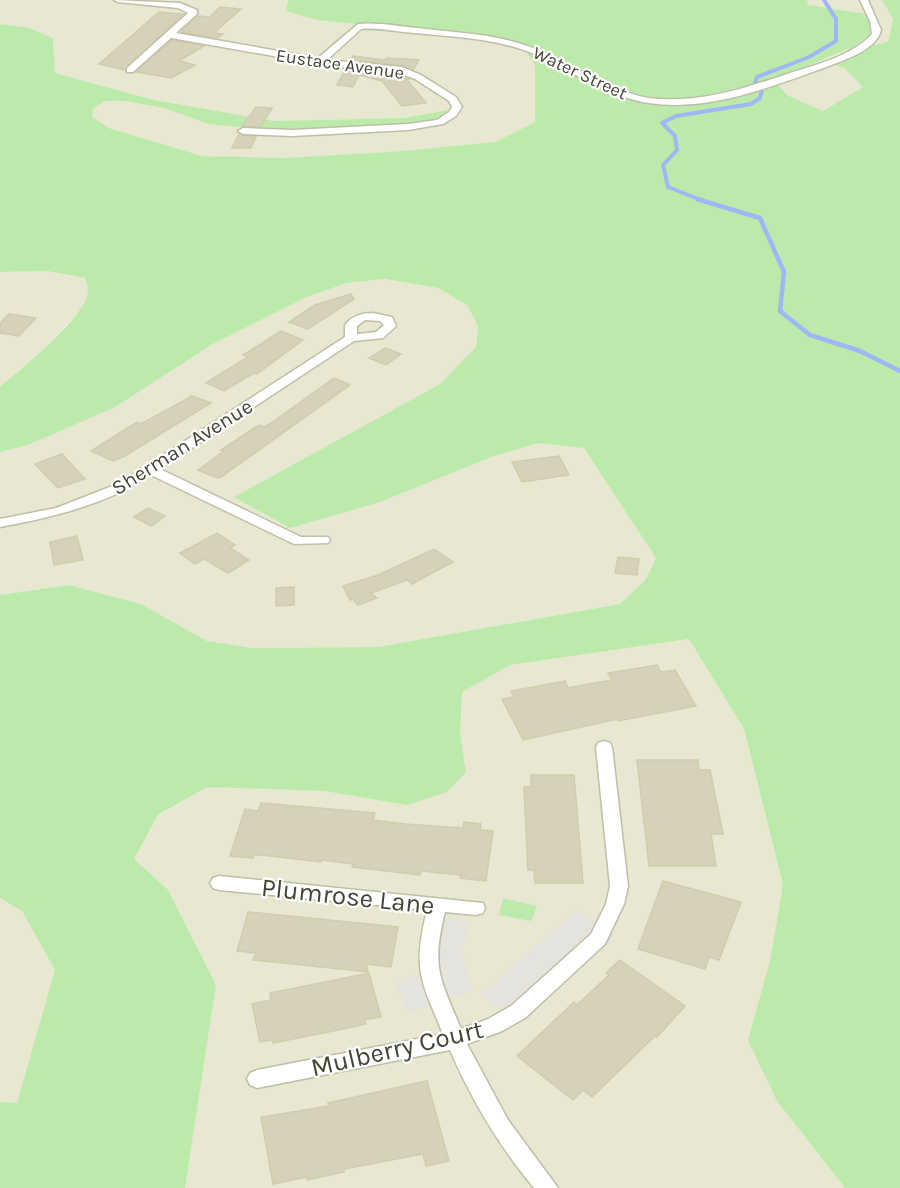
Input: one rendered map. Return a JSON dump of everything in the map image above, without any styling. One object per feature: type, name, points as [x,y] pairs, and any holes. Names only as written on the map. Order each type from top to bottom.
[{"type":"street","points":[[118,0],[192,9],[192,15],[130,70]]},
{"type":"street","name":"Water Street","points":[[320,61],[358,27],[381,26],[487,38],[515,44],[627,96],[642,100],[670,102],[704,100],[784,78],[832,61],[869,42],[876,36],[876,29],[864,0]]},
{"type":"street","name":"Eustace Avenue","points":[[170,35],[320,61],[409,73],[453,99],[458,107],[453,114],[440,122],[408,127],[292,133],[243,131]]},
{"type":"street","name":"Sherman Avenue","points":[[0,523],[38,517],[89,502],[125,486],[351,339]]},
{"type":"street","points":[[152,470],[299,541],[322,540]]},
{"type":"street","name":"Mulberry Court","points":[[257,1079],[455,1040],[495,1025],[518,1012],[598,939],[615,904],[619,886],[604,747]]},
{"type":"street","name":"Plumrose Lane","points":[[219,883],[436,906],[476,908]]},
{"type":"street","points":[[436,906],[428,945],[429,971],[455,1040],[494,1118],[522,1159],[548,1188]]},
{"type":"shaded area","points":[[0,0],[288,0],[286,11],[504,39],[529,46],[525,50],[535,65],[535,122],[495,142],[390,152],[283,158],[202,156],[109,128],[91,117],[93,109],[105,101],[127,101],[167,109],[208,124],[280,131],[386,127],[446,110],[404,118],[273,121],[154,100],[55,73],[53,38],[30,28],[0,24]]},
{"type":"shaded area","points":[[807,0],[882,0],[893,19],[888,43],[865,47],[857,45],[869,37],[867,14],[807,5]]},
{"type":"shaded area","points":[[832,63],[844,68],[864,87],[823,111],[787,95],[777,83]]},
{"type":"shaded area","points":[[47,271],[85,278],[89,292],[81,309],[46,347],[0,387],[0,272]]},
{"type":"shaded area","points":[[385,279],[438,288],[467,305],[478,326],[476,347],[440,384],[234,497],[491,457],[538,443],[585,448],[656,558],[646,579],[620,604],[378,647],[254,648],[207,641],[141,604],[69,585],[0,595],[0,452],[28,445],[211,345],[307,297],[347,283]]},
{"type":"shaded area","points":[[689,639],[744,729],[783,885],[770,961],[777,1101],[845,1188],[185,1188],[216,985],[134,859],[158,816],[207,787],[324,791],[407,805],[466,772],[460,733],[461,692],[510,665]]},
{"type":"shaded area","points":[[0,898],[22,911],[55,970],[17,1103],[0,1102]]},
{"type":"shaded area","points":[[575,911],[616,932],[611,941],[520,1022],[481,994]]},
{"type":"shaded area","points":[[423,918],[458,919],[471,926],[463,945],[465,968],[474,991],[407,1013],[395,981],[418,975]]},
{"type":"green space","points":[[288,0],[807,0],[808,5],[867,14],[873,32],[853,47],[779,78],[696,98],[666,100],[627,92],[529,46],[504,39],[317,20],[286,11]]},
{"type":"green space","points":[[882,0],[900,0],[900,1188],[845,1188],[777,1101],[748,1040],[770,961],[783,885],[744,729],[689,639],[510,665],[462,692],[460,733],[466,772],[447,792],[407,805],[324,791],[207,787],[158,815],[134,859],[168,890],[216,985],[185,1188],[0,1188],[0,1102],[17,1103],[55,970],[22,911],[0,898],[0,595],[69,585],[141,604],[207,641],[254,648],[378,647],[620,604],[646,579],[656,558],[584,448],[538,443],[491,457],[380,502],[290,528],[234,497],[440,384],[476,347],[478,326],[467,305],[438,288],[385,279],[347,283],[307,297],[211,345],[115,407],[28,445],[0,452],[0,387],[65,328],[77,314],[88,291],[85,278],[47,271],[0,272],[0,24],[30,28],[53,38],[55,73],[154,100],[274,121],[404,118],[447,110],[443,116],[430,122],[386,127],[280,131],[208,124],[167,109],[127,101],[105,101],[93,109],[92,117],[109,128],[202,156],[283,158],[390,152],[495,142],[535,122],[535,65],[525,50],[617,95],[642,102],[712,102],[777,83],[787,95],[823,111],[863,87],[844,68],[832,63],[865,47],[888,42],[893,19]]},
{"type":"green space","points":[[503,898],[537,906],[531,921],[499,915]]},
{"type":"building","points":[[220,7],[241,9],[214,33],[223,34],[217,38],[181,32],[198,16],[210,17]]},
{"type":"building","points":[[159,12],[183,14],[125,70],[99,64]]},
{"type":"building","points":[[172,40],[204,46],[179,61],[195,65],[171,78],[136,72]]},
{"type":"building","points":[[353,56],[384,60],[387,58],[419,60],[414,69],[402,65],[351,60]]},
{"type":"building","points":[[345,70],[396,74],[409,79],[407,80],[426,103],[402,106],[382,81],[359,75],[353,87],[337,85]]},
{"type":"building","points":[[256,107],[272,108],[261,126],[242,126]]},
{"type":"building","points":[[239,134],[256,137],[251,148],[232,148]]},
{"type":"building","points":[[351,294],[354,299],[308,329],[289,322],[315,305]]},
{"type":"building","points":[[9,314],[36,318],[19,336],[0,333],[0,323]]},
{"type":"building","points":[[281,331],[303,340],[257,374],[254,373],[224,391],[206,383],[248,357],[243,355]]},
{"type":"building","points":[[385,348],[401,354],[386,365],[369,358]]},
{"type":"building","points":[[334,378],[350,385],[221,477],[217,478],[198,470],[224,451],[221,450],[259,425],[264,427],[271,423]]},
{"type":"building","points":[[192,396],[211,403],[123,457],[113,461],[91,451],[137,422],[141,424]]},
{"type":"building","points":[[62,454],[85,479],[58,488],[35,464]]},
{"type":"building","points":[[559,456],[569,475],[522,482],[512,462]]},
{"type":"building","points":[[148,508],[165,516],[151,526],[134,517]]},
{"type":"building","points":[[217,533],[235,545],[230,548],[249,560],[228,573],[204,559],[195,564],[180,553]]},
{"type":"building","points":[[77,536],[83,560],[54,565],[50,542]]},
{"type":"building","points":[[434,549],[453,562],[412,584],[407,580],[371,593],[377,598],[358,605],[353,599],[350,600],[343,586],[378,575]]},
{"type":"building","points":[[618,557],[639,559],[637,575],[615,573]]},
{"type":"building","points":[[294,587],[294,605],[276,606],[276,588]]},
{"type":"building","points":[[657,665],[661,672],[675,670],[696,706],[618,721],[617,719],[523,740],[502,699],[514,697],[511,691],[565,681],[568,688],[612,680],[608,673]]},
{"type":"building","points":[[637,760],[698,760],[699,770],[710,770],[723,834],[711,834],[716,866],[649,866]]},
{"type":"building","points":[[531,775],[574,775],[583,883],[535,883],[534,870],[528,870],[524,787],[531,787]]},
{"type":"building","points":[[261,803],[375,813],[373,820],[405,824],[463,828],[464,822],[481,824],[480,830],[493,831],[486,881],[460,878],[461,875],[421,871],[420,875],[352,867],[353,864],[322,860],[321,862],[261,855],[254,855],[253,858],[230,856],[245,809],[258,811]]},
{"type":"building","points":[[663,881],[741,902],[719,960],[709,957],[705,969],[638,949]]},
{"type":"building","points":[[248,912],[398,927],[391,967],[366,964],[368,972],[253,960],[256,953],[237,951]]},
{"type":"building","points":[[620,960],[685,1006],[657,1037],[655,1036],[592,1097],[583,1090],[573,1100],[517,1056],[574,1002],[577,1005],[609,975],[606,973]]},
{"type":"building","points":[[369,973],[381,1017],[364,1020],[366,1024],[353,1027],[273,1043],[273,1040],[260,1042],[252,1004],[271,1000],[270,993]]},
{"type":"building","points":[[427,1081],[449,1161],[426,1166],[423,1154],[344,1169],[344,1172],[307,1180],[307,1177],[273,1184],[261,1117],[329,1106],[328,1103]]},
{"type":"waterway","points":[[755,83],[757,77],[809,57],[836,41],[836,19],[824,0]]},
{"type":"waterway","points":[[701,200],[668,187],[663,165],[677,150],[675,136],[662,123],[676,116],[751,104],[760,98],[762,90]]},
{"type":"waterway","points":[[697,199],[760,218],[784,272],[780,311],[810,335],[860,351],[900,371]]}]
